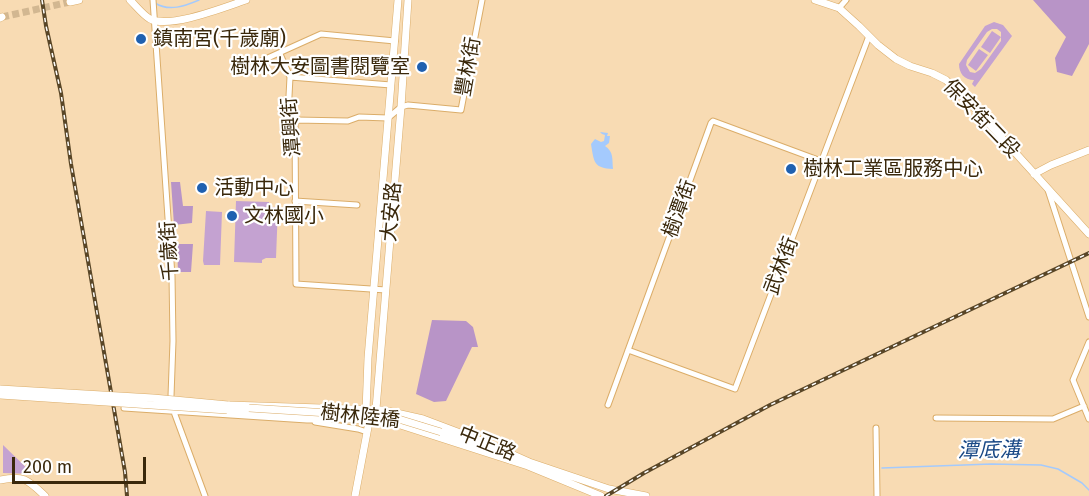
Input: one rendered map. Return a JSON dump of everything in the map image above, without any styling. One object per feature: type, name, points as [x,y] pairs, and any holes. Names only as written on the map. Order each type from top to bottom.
[{"type":"main road","points":[[70,2],[79,0]]},
{"type":"main road","points":[[130,0],[149,19],[155,21],[202,15],[246,0]]},
{"type":"main road","name":"大安路","points":[[369,422],[365,409],[398,0]]},
{"type":"main road","name":"大安路","points":[[355,496],[369,422],[376,409],[408,0]]},
{"type":"main road","name":"保安街二段","points":[[815,0],[839,8],[880,48],[896,59],[946,80],[973,106],[1034,174],[1089,150]]},
{"type":"main road","points":[[1034,174],[1089,234]]},
{"type":"main road","name":"樹林陸橋","points":[[0,389],[228,407],[340,419]]},
{"type":"main road","name":"樹林陸橋","points":[[0,395],[392,417],[529,464]]},
{"type":"main road","name":"樹林陸橋","points":[[228,407],[324,407]]},
{"type":"main road","name":"中正路","points":[[324,407],[376,409],[423,419],[484,442],[601,496]]},
{"type":"main road","name":"中正路","points":[[340,419],[391,422],[609,489],[646,496]]},
{"type":"main road","points":[[0,480],[11,477],[27,481],[45,496]]},
{"type":"street","name":"豐林街","points":[[401,107],[408,105],[461,110],[482,0]]},
{"type":"street","points":[[839,8],[846,0]]},
{"type":"street","name":"千歲街","points":[[153,1],[172,276],[171,396],[174,412],[205,496]]},
{"type":"street","points":[[261,61],[321,34],[395,40]]},
{"type":"street","name":"武林街","points":[[628,350],[735,389],[869,36]]},
{"type":"street","name":"潭興街","points":[[280,54],[290,77],[288,115],[291,120],[295,120],[296,284],[374,289]]},
{"type":"street","points":[[290,77],[391,85]]},
{"type":"street","points":[[295,120],[348,121],[359,117],[388,118],[401,107]]},
{"type":"street","name":"樹潭街","points":[[608,405],[711,123],[821,161]]},
{"type":"street","points":[[1047,187],[1089,317]]},
{"type":"street","points":[[295,201],[357,205]]},
{"type":"street","points":[[374,289],[386,290]]},
{"type":"street","points":[[1089,342],[1073,380],[1089,419]]},
{"type":"street","points":[[936,418],[1053,419],[1084,406]]},
{"type":"street","points":[[124,408],[308,420],[340,419]]},
{"type":"street","points":[[308,420],[367,432]]},
{"type":"street","points":[[876,428],[877,496]]},
{"type":"shaded area","points":[[1033,0],[1089,0],[1089,44],[1072,76],[1057,72],[1055,58],[1066,37]]},
{"type":"shaded area","points":[[994,22],[1003,25],[1012,36],[975,87],[972,84],[974,80],[967,79],[961,73],[959,64],[985,26]],"holes":[[[997,29],[1001,32],[1001,41],[981,69],[975,73],[970,72],[966,65],[967,60],[987,32]]]},
{"type":"shaded area","points":[[992,31],[1001,37],[990,53],[981,47]]},
{"type":"shaded area","points":[[979,49],[988,55],[976,71],[968,65]]},
{"type":"shaded area","points":[[171,182],[180,182],[183,206],[193,206],[192,223],[174,225]]},
{"type":"shaded area","points":[[236,201],[269,202],[269,207],[278,207],[276,258],[266,258],[262,260],[262,263],[234,262]]},
{"type":"shaded area","points":[[206,211],[222,212],[220,265],[204,265]]},
{"type":"shaded area","points":[[177,244],[193,244],[191,272],[178,272]]},
{"type":"shaded area","points":[[432,320],[466,321],[473,327],[478,347],[472,347],[446,401],[434,402],[416,394]]},
{"type":"shaded area","points":[[3,445],[33,474],[3,473]]},
{"type":"water","points":[[600,132],[608,133],[607,136],[610,136],[609,143],[605,146],[611,153],[613,169],[598,166],[594,160],[591,144],[595,139],[604,141],[605,135]]},
{"type":"waterway","points":[[155,3],[171,8],[199,0]]},
{"type":"waterway","name":"潭底溝","points":[[882,468],[991,464],[1041,465],[1058,469],[1082,483],[1089,490]]},
{"type":"tunnel","points":[[2,17],[70,2]]},
{"type":"railway","points":[[42,0],[61,93],[71,164],[125,472],[127,496]]},
{"type":"railway","points":[[606,496],[770,405],[1089,253]]},
{"type":"place","name":"鎮南宮(千歲廟)","points":[[141,39]]},
{"type":"place","name":"樹林大安圖書閱覽室","points":[[422,67]]},
{"type":"place","name":"樹林工業區服務中心","points":[[791,169]]},
{"type":"place","name":"活動中心","points":[[202,188]]},
{"type":"place","name":"文林國小","points":[[232,216]]}]
